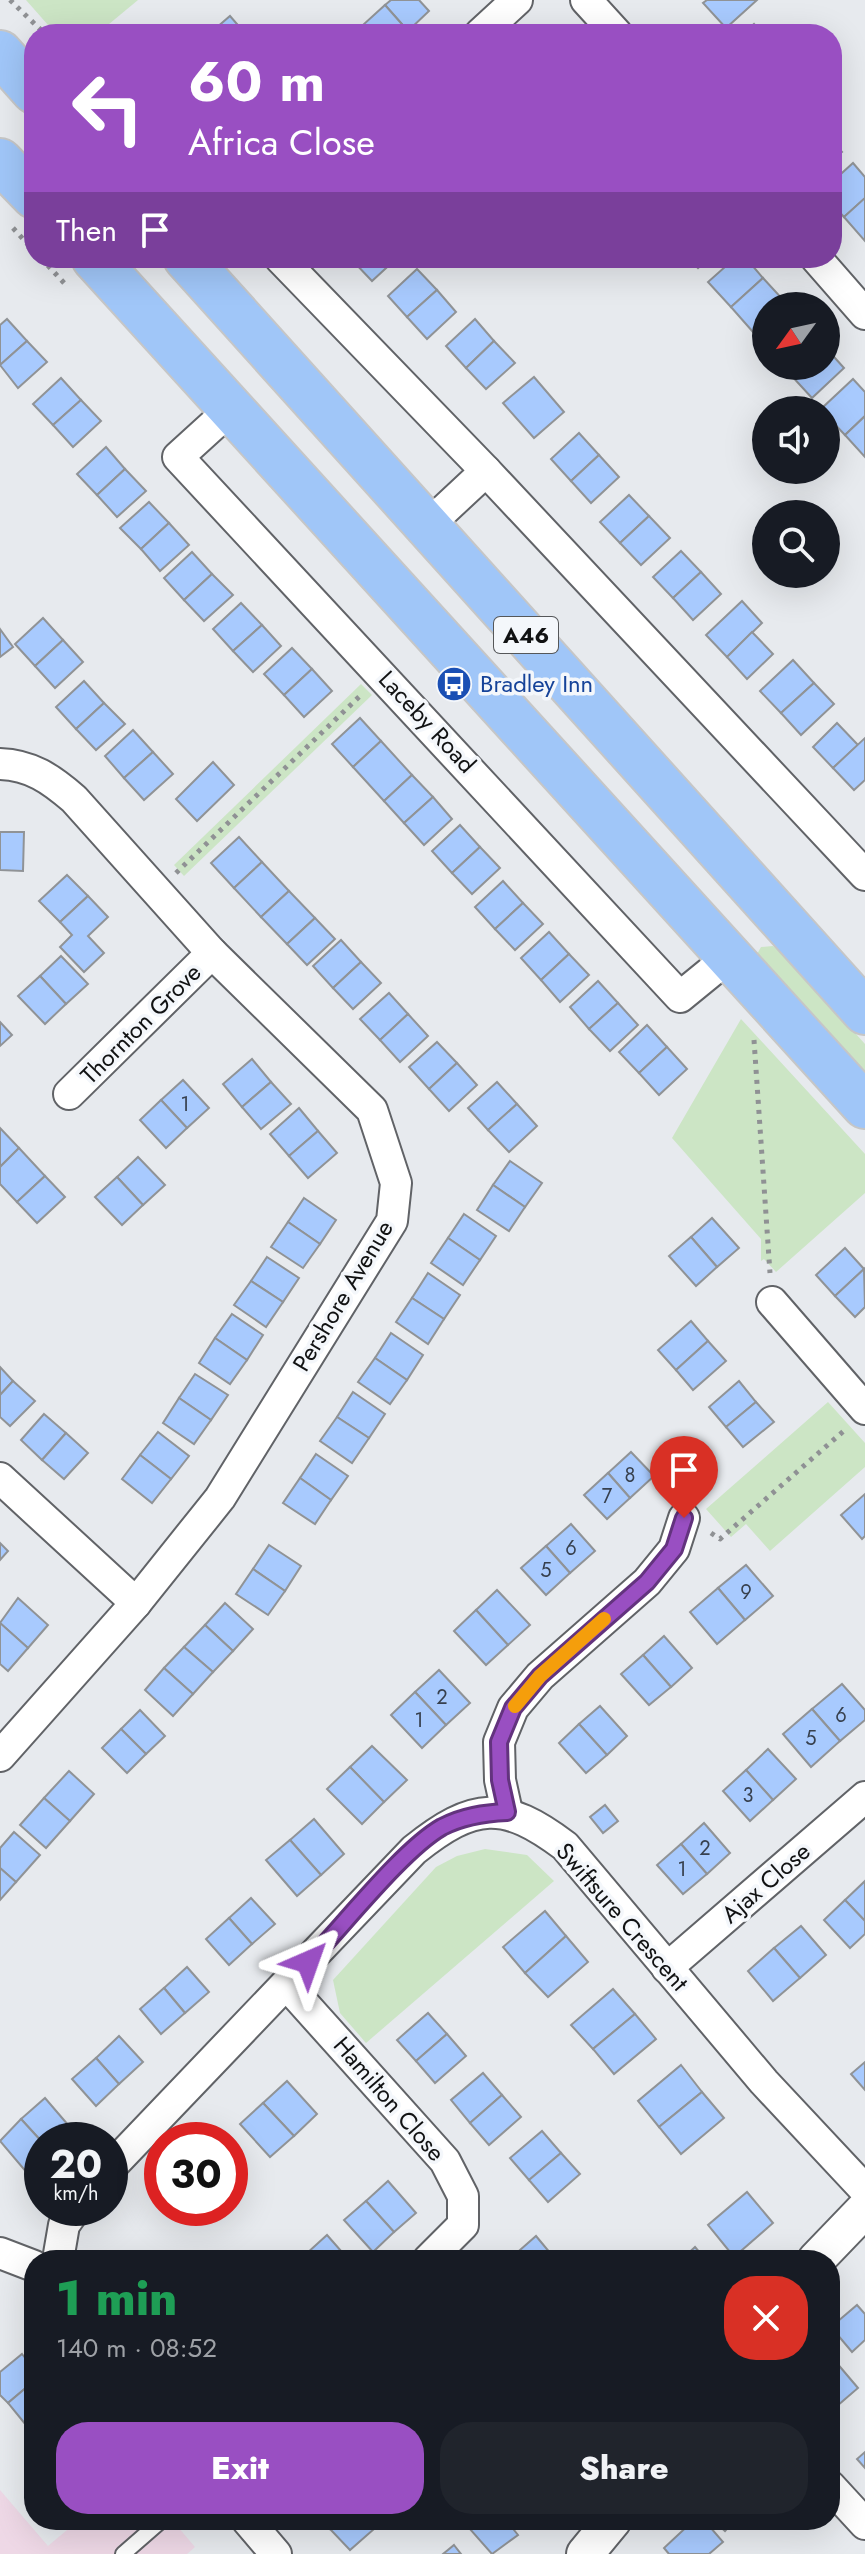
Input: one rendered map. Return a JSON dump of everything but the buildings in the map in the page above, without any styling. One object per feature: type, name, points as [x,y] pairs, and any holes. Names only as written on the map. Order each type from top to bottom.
[{"type":"highway","points":[[0,53],[24,80]]},
{"type":"highway","points":[[0,161],[22,211]]},
{"type":"highway","name":"A46","points":[[103,268],[233,407],[865,1106]]},
{"type":"highway","name":"A46","points":[[195,268],[865,1012]]},
{"type":"street","points":[[491,24],[517,0]]},
{"type":"street","points":[[586,0],[608,24]]},
{"type":"street","points":[[290,268],[486,471],[865,875]]},
{"type":"street","points":[[825,268],[865,314]]},
{"type":"street","name":"Laceby Road","points":[[233,407],[178,457],[680,997],[729,957]]},
{"type":"street","points":[[427,526],[486,471]]},
{"type":"street","name":"Pershore Avenue","points":[[0,764],[19,764],[51,779],[74,799],[212,953],[372,1110],[396,1183],[392,1221],[220,1498],[136,1603],[0,1756]]},
{"type":"street","name":"Thornton Grove","points":[[69,1094],[212,953]]},
{"type":"street","points":[[772,1302],[859,1416]]},
{"type":"street","points":[[0,1478],[136,1603]]},
{"type":"street","points":[[128,2149],[414,1850],[442,1828],[476,1813],[507,1812],[500,1780],[499,1742],[513,1708],[540,1676],[647,1582],[674,1549],[684,1518]]},
{"type":"street","name":"Ajax Close","points":[[667,1968],[865,1797]]},
{"type":"street","name":"Swiftsure Crescent","points":[[507,1812],[537,1825],[565,1846],[764,2082],[865,2190]]},
{"type":"street","name":"Hamilton Close","points":[[287,1985],[445,2161],[463,2196],[463,2225],[438,2250]]},
{"type":"street","points":[[826,2250],[865,2209]]},
{"type":"street","points":[[54,2250],[64,2226]]},
{"type":"street","points":[[0,2253],[24,2256]]},
{"type":"street","points":[[840,2497],[865,2524]]},
{"type":"street","points":[[256,2530],[276,2554]]},
{"type":"street","points":[[585,2554],[605,2530]]},
{"type":"lane","points":[[123,2554],[151,2530]]},
{"type":"path","points":[[10,0],[35,24]]},
{"type":"path","points":[[157,892],[382,673]]},
{"type":"path","points":[[754,1037],[772,1302]]},
{"type":"path","points":[[684,1518],[720,1539],[859,1416]]},
{"type":"shaded area","points":[[0,2490],[24,2518],[24,2530],[34,2530],[48,2546],[67,2530],[181,2530],[195,2547],[187,2554],[0,2554]]},
{"type":"green space","points":[[26,0],[138,0],[109,24],[47,24]]},
{"type":"green space","points":[[361,684],[372,695],[184,876],[174,865]]},
{"type":"green space","points":[[773,946],[786,956],[865,1044],[865,1085],[756,956],[761,947]]},
{"type":"green space","points":[[741,1019],[865,1154],[865,1193],[776,1272],[764,1259],[761,1261],[761,1239],[672,1138]]},
{"type":"green space","points":[[828,1402],[865,1443],[865,1467],[770,1551],[746,1524],[731,1537],[706,1509]]},
{"type":"green space","points":[[485,1849],[527,1855],[554,1881],[366,2043],[340,2013],[333,1980],[436,1867],[457,1856]]},
{"type":"slow traffic","points":[[515,1706],[540,1676],[604,1619]]},
{"type":"place","name":"Bradley Inn","points":[[454,684]]},
{"type":"route","points":[[308,1962],[414,1850],[442,1828],[476,1813],[507,1812],[500,1780],[499,1742],[513,1708],[540,1676],[647,1582],[674,1549],[684,1518]]}]
